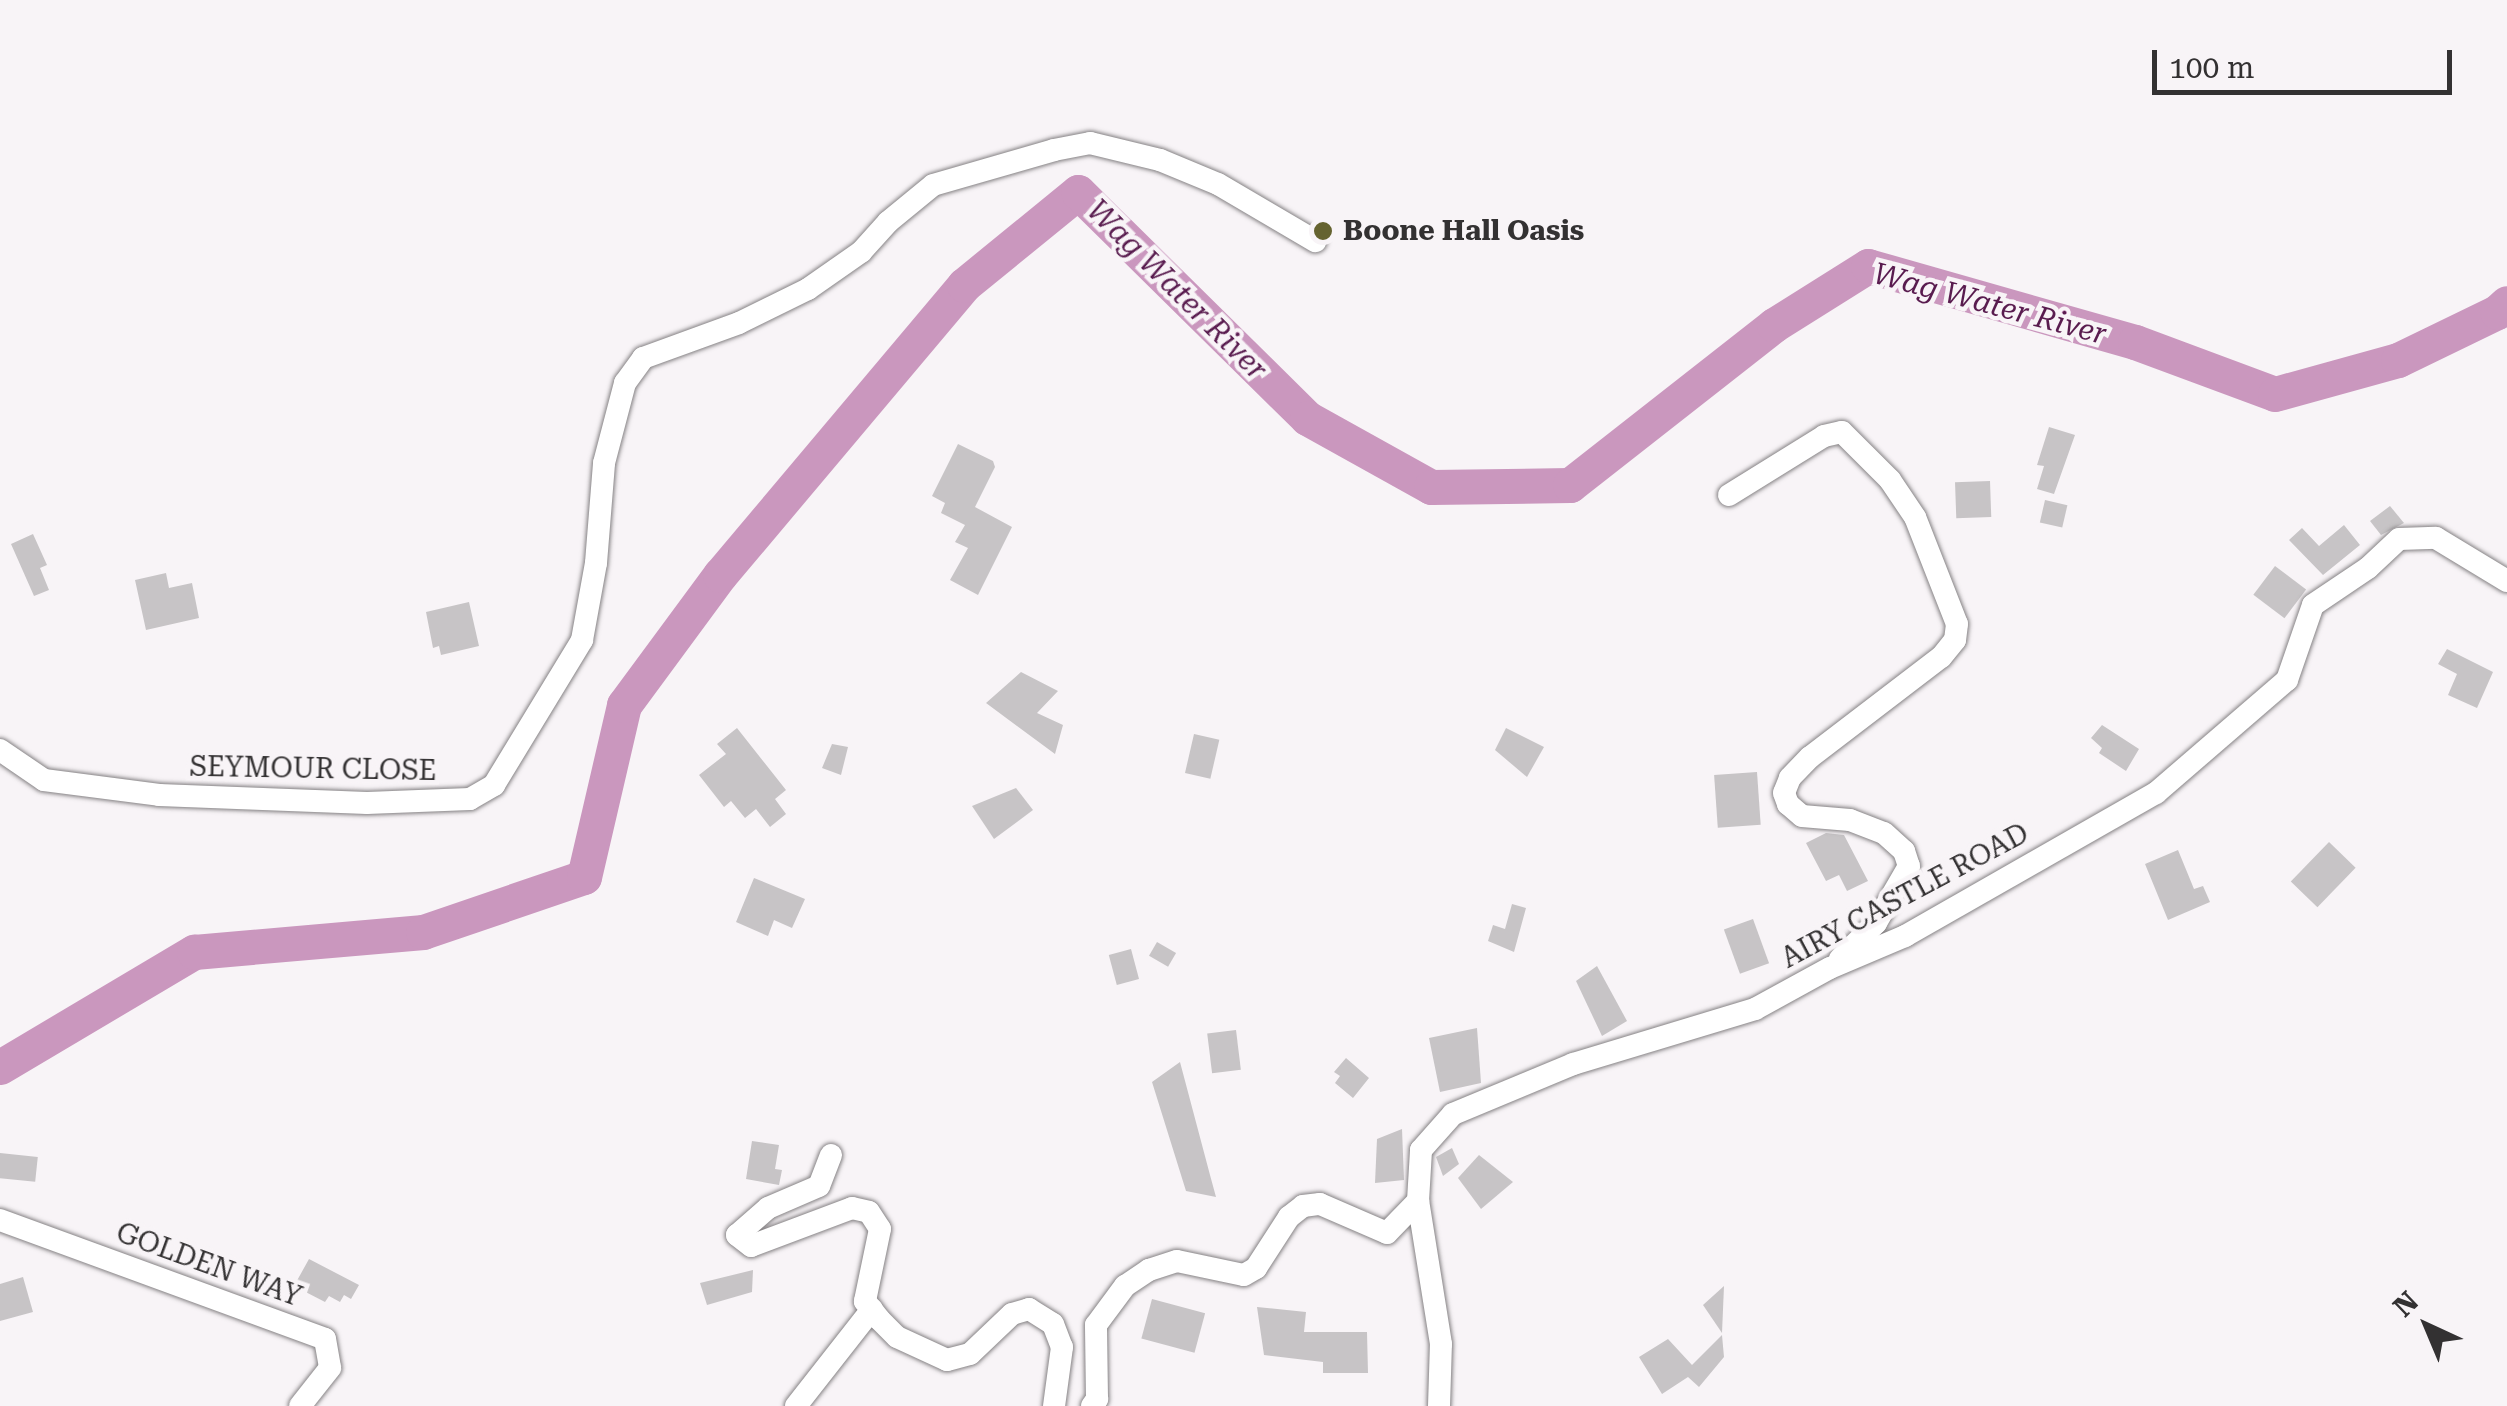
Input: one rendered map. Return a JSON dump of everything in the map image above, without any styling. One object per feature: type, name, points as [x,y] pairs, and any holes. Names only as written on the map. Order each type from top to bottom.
[{"type":"street","name":"SEYMOUR CLOSE","points":[[0,750],[44,780],[159,794],[368,803],[470,799],[494,784],[582,640],[596,563],[604,463],[625,383],[642,358],[739,323],[808,289],[861,252],[888,222],[933,185],[1054,150],[1090,144],[1160,160],[1218,184],[1316,242]]},
{"type":"street","points":[[1729,495],[1824,436],[1842,432],[1890,480],[1915,517],[1957,624],[1955,640],[1941,657],[1810,757],[1790,778],[1784,793],[1788,804],[1802,816],[1850,820],[1884,833],[1904,851],[1910,866],[1876,922],[1830,968]]},
{"type":"street","name":"AIRY CASTLE ROAD","points":[[1439,1406],[1441,1344],[1418,1202],[1422,1150],[1453,1114],[1572,1064],[1755,1009],[1830,968],[1905,936],[2156,794],[2287,680],[2313,605],[2368,568],[2398,539],[2436,538],[2507,581]]},
{"type":"street","points":[[831,1155],[819,1186],[768,1208],[737,1234],[750,1246],[852,1208],[869,1212],[880,1229],[865,1301],[897,1337],[947,1360],[970,1354],[1012,1314],[1029,1309],[1054,1324],[1062,1348],[1054,1406]]},
{"type":"street","points":[[1092,1406],[1097,1398],[1096,1325],[1124,1286],[1148,1270],[1176,1262],[1244,1275],[1256,1268],[1289,1217],[1304,1206],[1320,1204],[1387,1234],[1418,1202]]},
{"type":"street","name":"GOLDEN WAY","points":[[0,1220],[325,1340],[330,1368],[300,1406]]},
{"type":"street","points":[[796,1406],[872,1309]]},
{"type":"building","points":[[2049,427],[2075,435],[2054,494],[2037,489],[2044,466],[2037,465]]},
{"type":"building","points":[[958,444],[993,461],[995,467],[975,507],[1012,527],[978,595],[950,580],[968,548],[955,542],[965,525],[941,513],[945,503],[932,496]]},
{"type":"building","points":[[1990,481],[1991,517],[1956,518],[1955,482]]},
{"type":"building","points":[[2045,500],[2067,505],[2062,528],[2040,522]]},
{"type":"building","points":[[2390,506],[2404,523],[2381,535],[2370,521]]},
{"type":"building","points":[[2344,525],[2360,545],[2323,575],[2289,540],[2302,528],[2319,546]]},
{"type":"building","points":[[33,534],[47,565],[40,568],[49,590],[34,596],[11,544]]},
{"type":"building","points":[[2275,566],[2306,589],[2284,618],[2253,595]]},
{"type":"building","points":[[166,573],[169,588],[192,583],[199,618],[146,630],[135,580]]},
{"type":"building","points":[[469,602],[479,646],[441,655],[439,646],[433,648],[426,612]]},
{"type":"building","points":[[2447,649],[2493,672],[2477,708],[2448,695],[2457,674],[2438,664]]},
{"type":"building","points":[[1021,672],[1058,691],[1037,713],[1063,725],[1055,754],[986,703]]},
{"type":"building","points":[[2102,725],[2139,749],[2126,771],[2099,753],[2102,748],[2091,738]]},
{"type":"building","points":[[737,728],[786,790],[775,799],[786,814],[770,827],[756,809],[745,818],[731,801],[724,807],[699,775],[726,754],[717,744]]},
{"type":"building","points":[[1506,728],[1544,747],[1527,777],[1495,750]]},
{"type":"building","points":[[1194,734],[1219,740],[1210,779],[1185,773]]},
{"type":"building","points":[[832,744],[848,747],[841,775],[822,768]]},
{"type":"building","points":[[1757,772],[1761,825],[1718,828],[1714,775]]},
{"type":"building","points":[[1016,788],[1033,810],[994,839],[972,806]]},
{"type":"building","points":[[1826,833],[1844,835],[1868,881],[1847,891],[1839,875],[1826,881],[1806,843]]},
{"type":"building","points":[[2329,842],[2356,868],[2317,907],[2291,882]]},
{"type":"building","points":[[2178,850],[2194,889],[2203,886],[2210,902],[2168,920],[2145,864]]},
{"type":"building","points":[[754,878],[805,899],[792,928],[774,920],[768,936],[736,922]]},
{"type":"building","points":[[1512,904],[1526,908],[1514,952],[1488,941],[1493,925],[1505,929]]},
{"type":"building","points":[[1753,919],[1769,963],[1740,974],[1724,930]]},
{"type":"building","points":[[1157,942],[1176,953],[1168,967],[1149,956]]},
{"type":"building","points":[[1131,949],[1139,979],[1117,985],[1109,955]]},
{"type":"building","points":[[1597,966],[1627,1021],[1602,1036],[1576,981]]},
{"type":"building","points":[[1477,1028],[1481,1083],[1440,1092],[1429,1038]]},
{"type":"building","points":[[1236,1030],[1241,1070],[1212,1073],[1207,1034]]},
{"type":"building","points":[[1346,1058],[1369,1078],[1353,1098],[1335,1083],[1340,1076],[1334,1072]]},
{"type":"building","points":[[1180,1062],[1216,1197],[1186,1191],[1152,1082]]},
{"type":"building","points":[[1402,1129],[1404,1180],[1375,1183],[1377,1139]]},
{"type":"building","points":[[752,1141],[779,1145],[775,1169],[782,1170],[779,1185],[746,1179]]},
{"type":"building","points":[[1452,1148],[1459,1164],[1443,1176],[1436,1157]]},
{"type":"building","points":[[0,1153],[38,1157],[35,1182],[0,1178]]},
{"type":"building","points":[[1479,1155],[1513,1182],[1481,1209],[1458,1178]]},
{"type":"building","points":[[309,1259],[359,1285],[351,1299],[344,1295],[340,1302],[329,1296],[325,1302],[294,1286]]},
{"type":"building","points":[[753,1270],[752,1292],[707,1305],[700,1283]]},
{"type":"building","points":[[23,1277],[33,1312],[0,1321],[0,1284]]},
{"type":"building","points":[[1724,1286],[1722,1333],[1703,1305]]},
{"type":"building","points":[[1152,1299],[1205,1313],[1195,1353],[1141,1339]]},
{"type":"building","points":[[1257,1307],[1306,1312],[1304,1332],[1367,1332],[1368,1373],[1323,1373],[1323,1362],[1264,1355]]},
{"type":"building","points":[[1722,1335],[1724,1357],[1699,1387],[1688,1377],[1662,1394],[1639,1357],[1668,1339],[1692,1365]]},
{"type":"waterway","name":"Wag Water River","points":[[0,1067],[194,952],[423,932],[584,877],[624,705],[720,575],[964,285],[1078,192],[1307,418],[1431,487],[1570,485],[1774,325],[1868,266],[2135,342],[2275,394],[2398,360],[2497,312],[2507,303]]},
{"type":"place","name":"Boone Hall Oasis","points":[[1323,231]]}]
